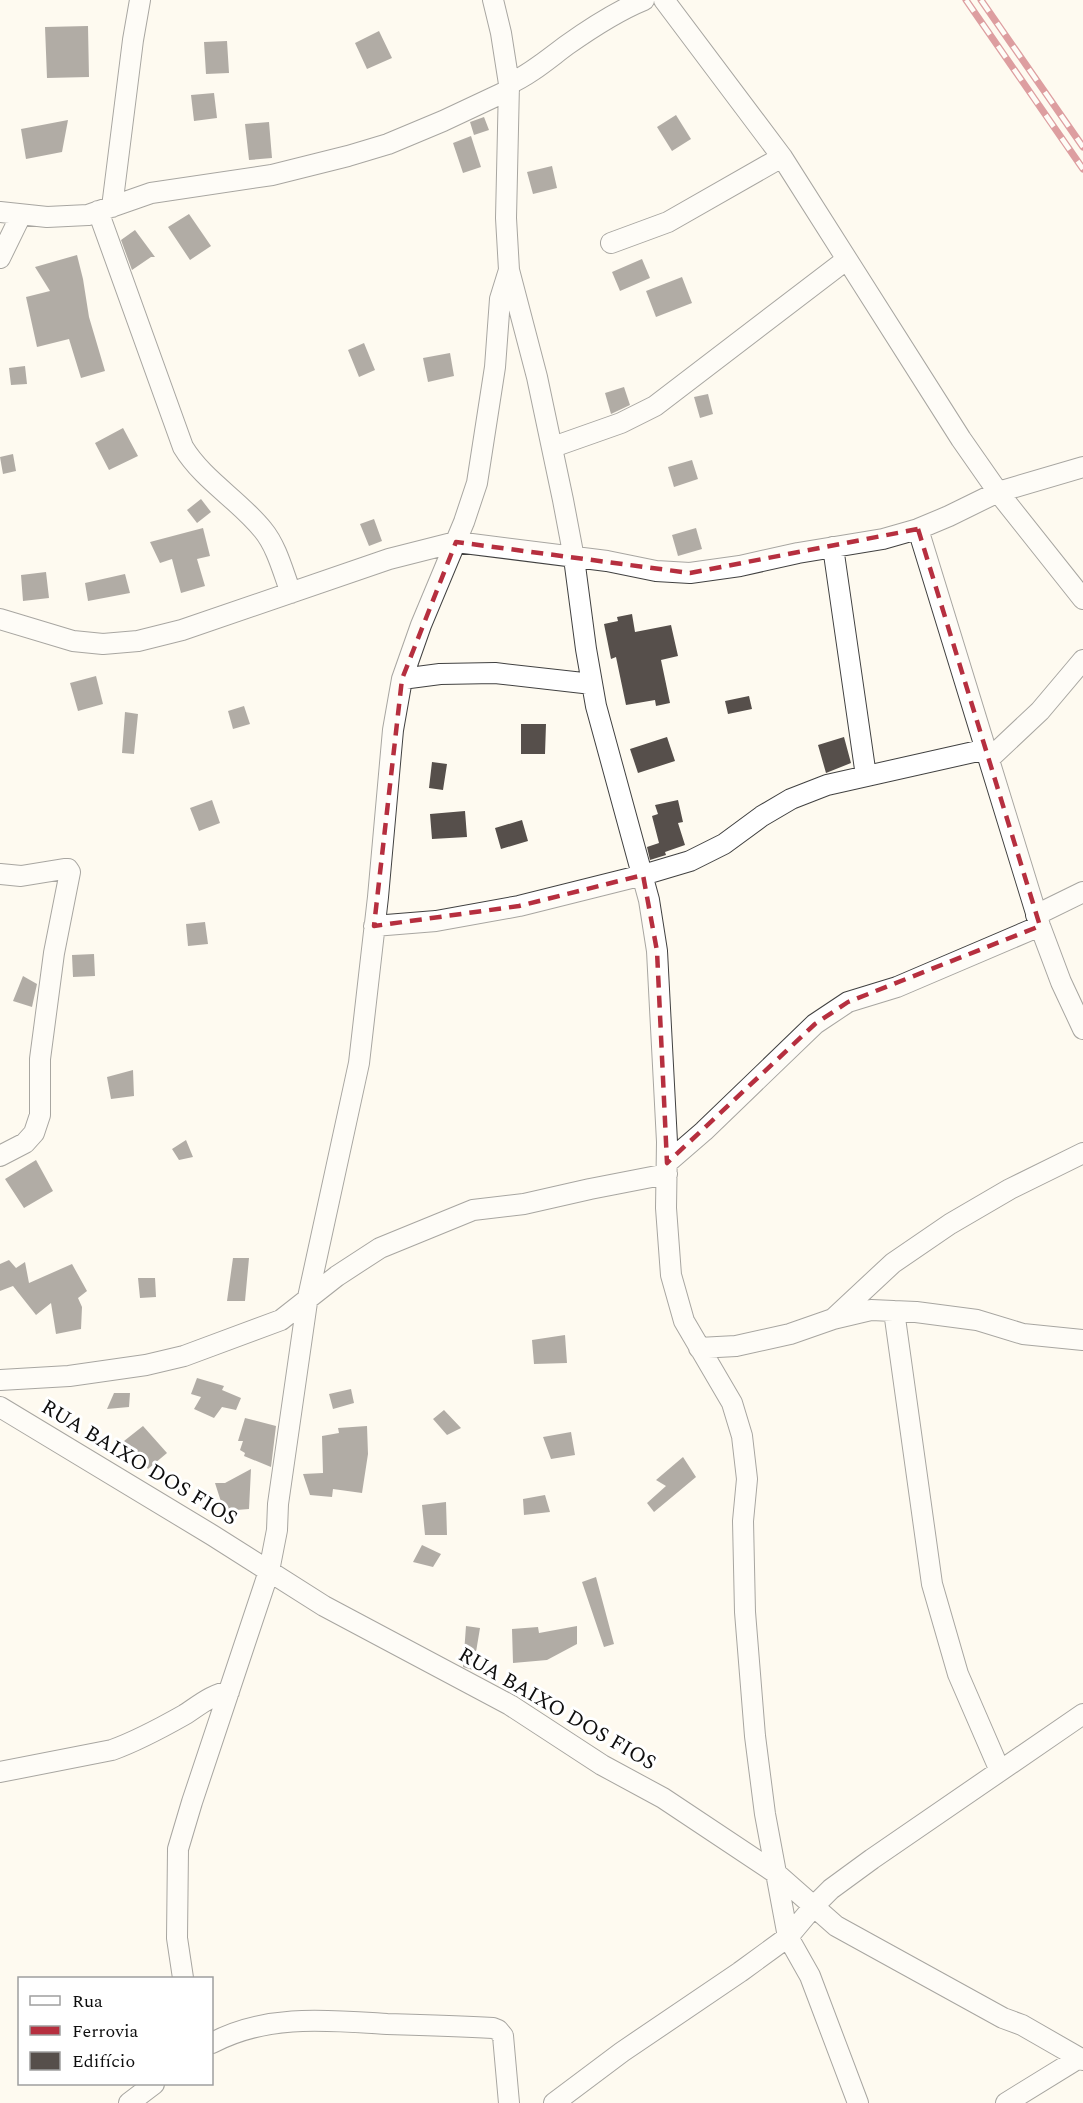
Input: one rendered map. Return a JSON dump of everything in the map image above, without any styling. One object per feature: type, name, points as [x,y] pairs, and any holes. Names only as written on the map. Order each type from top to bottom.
[{"type":"street","points":[[140,0],[105,209],[183,447],[192,462],[264,530],[291,593]]},
{"type":"street","points":[[493,0],[501,33],[509,87],[507,218],[510,270],[553,447],[574,558],[585,649],[596,706],[643,875],[657,951],[667,1168],[666,1208],[671,1275],[684,1321],[732,1403],[742,1436],[747,1479],[743,1521],[745,1611],[755,1736],[765,1814],[788,1937],[810,1976],[858,2103]]},
{"type":"street","points":[[0,212],[65,217],[88,215],[165,190],[240,181],[348,156],[388,144],[509,87],[602,22],[644,0]]},
{"type":"street","points":[[664,0],[782,157],[961,439],[998,492],[1083,600]]},
{"type":"street","points":[[611,243],[668,222],[782,157]]},
{"type":"street","points":[[0,258],[21,215]]},
{"type":"street","points":[[553,447],[621,423],[655,406],[846,260]]},
{"type":"street","points":[[183,1977],[177,1938],[178,1849],[269,1571],[277,1530],[278,1504],[307,1302],[359,1063],[393,729],[402,679],[477,483],[495,367],[500,299],[510,270]]},
{"type":"street","points":[[0,619],[73,641],[103,644],[138,641],[182,630],[389,559],[456,542],[607,561],[656,571],[690,573],[740,567],[832,547],[883,539],[918,529],[998,492],[1083,467]]},
{"type":"street","points":[[918,529],[1038,921],[1061,982],[1083,1029]]},
{"type":"street","points":[[832,547],[866,776]]},
{"type":"street","points":[[374,926],[436,921],[519,906],[643,875],[690,861],[724,844],[762,816],[791,799],[827,785],[988,754],[1040,711],[1083,660]]},
{"type":"street","points":[[402,679],[440,674],[495,673],[592,684]]},
{"type":"street","points":[[0,874],[21,876],[64,869],[70,872],[54,953],[40,1059],[40,1115],[34,1133],[25,1143],[0,1155]]},
{"type":"street","points":[[0,1380],[69,1376],[146,1365],[184,1356],[281,1320],[307,1302],[337,1276],[380,1248],[473,1210],[524,1204],[667,1168],[815,1024],[848,1002],[907,983],[1038,921],[1083,892]]},
{"type":"street","points":[[833,1319],[893,1263],[950,1224],[1010,1189],[1083,1153]]},
{"type":"street","points":[[699,1348],[736,1346],[790,1334],[833,1319],[871,1310],[978,1320],[1023,1334],[1083,1340]]},
{"type":"street","points":[[894,1311],[932,1584],[958,1674],[1000,1771]]},
{"type":"street","name":"RUA BAIXO DOS FIOS","points":[[0,1407],[358,1625],[510,1705],[602,1765],[663,1798],[777,1874],[836,1926],[862,1942],[1003,2018],[1022,2025],[1081,2059]]},
{"type":"street","points":[[0,1772],[112,1750],[180,1717],[220,1693],[229,1692]]},
{"type":"street","points":[[554,2103],[622,2052],[788,1937],[831,1889],[1083,1714]]},
{"type":"street","points":[[213,2042],[263,2024],[293,2020],[366,2021],[493,2028],[503,2036],[509,2103]]},
{"type":"street","points":[[1006,2103],[1081,2059]]},
{"type":"street","points":[[129,2103],[153,2085]]},
{"type":"highlighted area","points":[[918,529],[1040,926],[848,1002],[815,1024],[667,1163],[657,951],[643,875],[519,906],[374,926],[402,679],[456,542],[690,573]]},
{"type":"building","points":[[88,26],[89,77],[47,78],[45,27]]},
{"type":"building","points":[[379,31],[392,58],[367,69],[355,43]]},
{"type":"building","points":[[227,41],[229,73],[206,74],[204,42]]},
{"type":"building","points":[[214,93],[217,118],[194,121],[191,95]]},
{"type":"building","points":[[676,115],[691,139],[672,151],[657,127]]},
{"type":"building","points":[[484,117],[489,130],[474,135],[470,122]]},
{"type":"building","points":[[68,120],[62,152],[26,159],[21,129]]},
{"type":"building","points":[[269,122],[272,158],[249,160],[245,124]]},
{"type":"building","points":[[471,136],[481,167],[463,173],[453,143]]},
{"type":"building","points":[[552,166],[557,188],[533,194],[527,172]]},
{"type":"building","points":[[189,214],[211,246],[190,260],[168,227]]},
{"type":"building","points":[[135,230],[155,257],[151,257],[132,270],[121,240]]},
{"type":"building","points":[[77,255],[89,317],[105,371],[81,378],[69,339],[37,347],[26,297],[50,291],[35,267]]},
{"type":"building","points":[[642,259],[650,278],[620,291],[612,272]]},
{"type":"building","points":[[682,277],[692,303],[656,317],[646,291]]},
{"type":"building","points":[[364,343],[375,370],[359,377],[348,350]]},
{"type":"building","points":[[450,353],[454,376],[428,382],[423,358]]},
{"type":"building","points":[[25,366],[27,384],[11,385],[9,368]]},
{"type":"building","points":[[624,387],[630,405],[611,414],[605,393]]},
{"type":"building","points":[[708,394],[713,414],[700,418],[694,397]]},
{"type":"building","points":[[123,428],[138,456],[109,470],[95,443]]},
{"type":"building","points":[[13,454],[16,471],[3,474],[0,457]]},
{"type":"building","points":[[692,460],[698,479],[674,487],[668,467]]},
{"type":"building","points":[[201,499],[211,512],[197,523],[187,510]]},
{"type":"building","points":[[374,519],[382,541],[369,546],[360,524]]},
{"type":"building","points":[[203,528],[210,556],[197,559],[205,586],[181,593],[172,559],[160,563],[150,542]]},
{"type":"building","points":[[696,528],[702,549],[678,556],[672,535]]},
{"type":"building","points":[[46,572],[49,598],[23,601],[21,575]]},
{"type":"building","points":[[125,574],[130,593],[88,601],[85,583]]},
{"type":"building","points":[[632,614],[635,632],[671,625],[678,656],[661,660],[670,703],[656,706],[655,700],[626,705],[616,657],[611,659],[604,624],[618,621],[617,617]]},
{"type":"building","points":[[96,676],[103,704],[78,711],[70,683]]},
{"type":"building","points":[[749,696],[752,709],[728,714],[725,701]]},
{"type":"building","points":[[244,706],[250,724],[233,729],[228,711]]},
{"type":"building","points":[[125,712],[138,714],[134,754],[122,753]]},
{"type":"building","points":[[521,724],[546,724],[545,754],[521,754]]},
{"type":"building","points":[[667,737],[675,761],[638,773],[630,749]]},
{"type":"building","points":[[844,737],[851,763],[826,773],[818,745]]},
{"type":"building","points":[[432,762],[447,764],[443,790],[429,788]]},
{"type":"building","points":[[212,800],[220,823],[199,831],[190,808]]},
{"type":"building","points":[[678,800],[683,822],[678,823],[685,845],[650,860],[647,847],[659,843],[652,816],[658,814],[655,805]]},
{"type":"building","points":[[465,811],[467,837],[432,839],[430,814]]},
{"type":"building","points":[[522,820],[528,841],[501,849],[495,828]]},
{"type":"building","points":[[205,922],[208,944],[188,946],[186,924]]},
{"type":"building","points":[[94,954],[95,976],[73,977],[72,955]]},
{"type":"building","points":[[23,976],[37,984],[32,1007],[13,1001]]},
{"type":"building","points":[[133,1070],[134,1096],[111,1099],[107,1077]]},
{"type":"building","points":[[186,1140],[193,1157],[179,1160],[172,1149]]},
{"type":"building","points":[[36,1160],[53,1191],[24,1208],[5,1179]]},
{"type":"building","points":[[233,1258],[249,1258],[245,1301],[227,1301]]},
{"type":"building","points":[[9,1260],[16,1268],[25,1262],[29,1283],[72,1264],[87,1291],[78,1298],[82,1307],[81,1329],[56,1334],[51,1303],[36,1315],[13,1286],[0,1291],[0,1264]]},
{"type":"building","points":[[138,1278],[155,1278],[156,1297],[140,1298]]},
{"type":"building","points":[[565,1335],[567,1363],[534,1364],[532,1340]]},
{"type":"building","points":[[197,1378],[224,1386],[222,1390],[241,1398],[236,1410],[222,1407],[214,1418],[194,1409],[201,1397],[191,1394]]},
{"type":"building","points":[[351,1389],[354,1403],[333,1409],[329,1394]]},
{"type":"building","points":[[114,1393],[130,1393],[129,1407],[107,1409]]},
{"type":"building","points":[[444,1410],[461,1428],[447,1435],[433,1419]]},
{"type":"building","points":[[245,1418],[276,1426],[271,1467],[244,1456],[245,1453],[240,1450],[243,1441],[238,1441]]},
{"type":"building","points":[[143,1426],[167,1453],[148,1469],[124,1441]]},
{"type":"building","points":[[367,1426],[368,1454],[362,1493],[333,1489],[332,1497],[310,1495],[303,1474],[323,1473],[322,1436],[339,1433],[338,1428]]},
{"type":"building","points":[[571,1432],[575,1455],[551,1459],[543,1437]]},
{"type":"building","points":[[683,1457],[696,1477],[654,1512],[647,1503],[666,1486],[656,1480]]},
{"type":"building","points":[[251,1469],[249,1509],[224,1511],[215,1483],[225,1483]]},
{"type":"building","points":[[545,1495],[550,1512],[524,1515],[523,1499]]},
{"type":"building","points":[[446,1502],[447,1535],[425,1535],[422,1505]]},
{"type":"building","points":[[422,1545],[441,1554],[433,1567],[413,1562]]},
{"type":"building","points":[[596,1577],[614,1644],[604,1647],[582,1582]]},
{"type":"building","points":[[466,1626],[480,1628],[473,1670],[463,1667]]},
{"type":"building","points":[[577,1626],[577,1644],[547,1660],[513,1663],[512,1629],[538,1627],[539,1633]]},
{"type":"railway","points":[[966,0],[1083,169]]},
{"type":"railway","points":[[981,0],[1083,147]]}]
